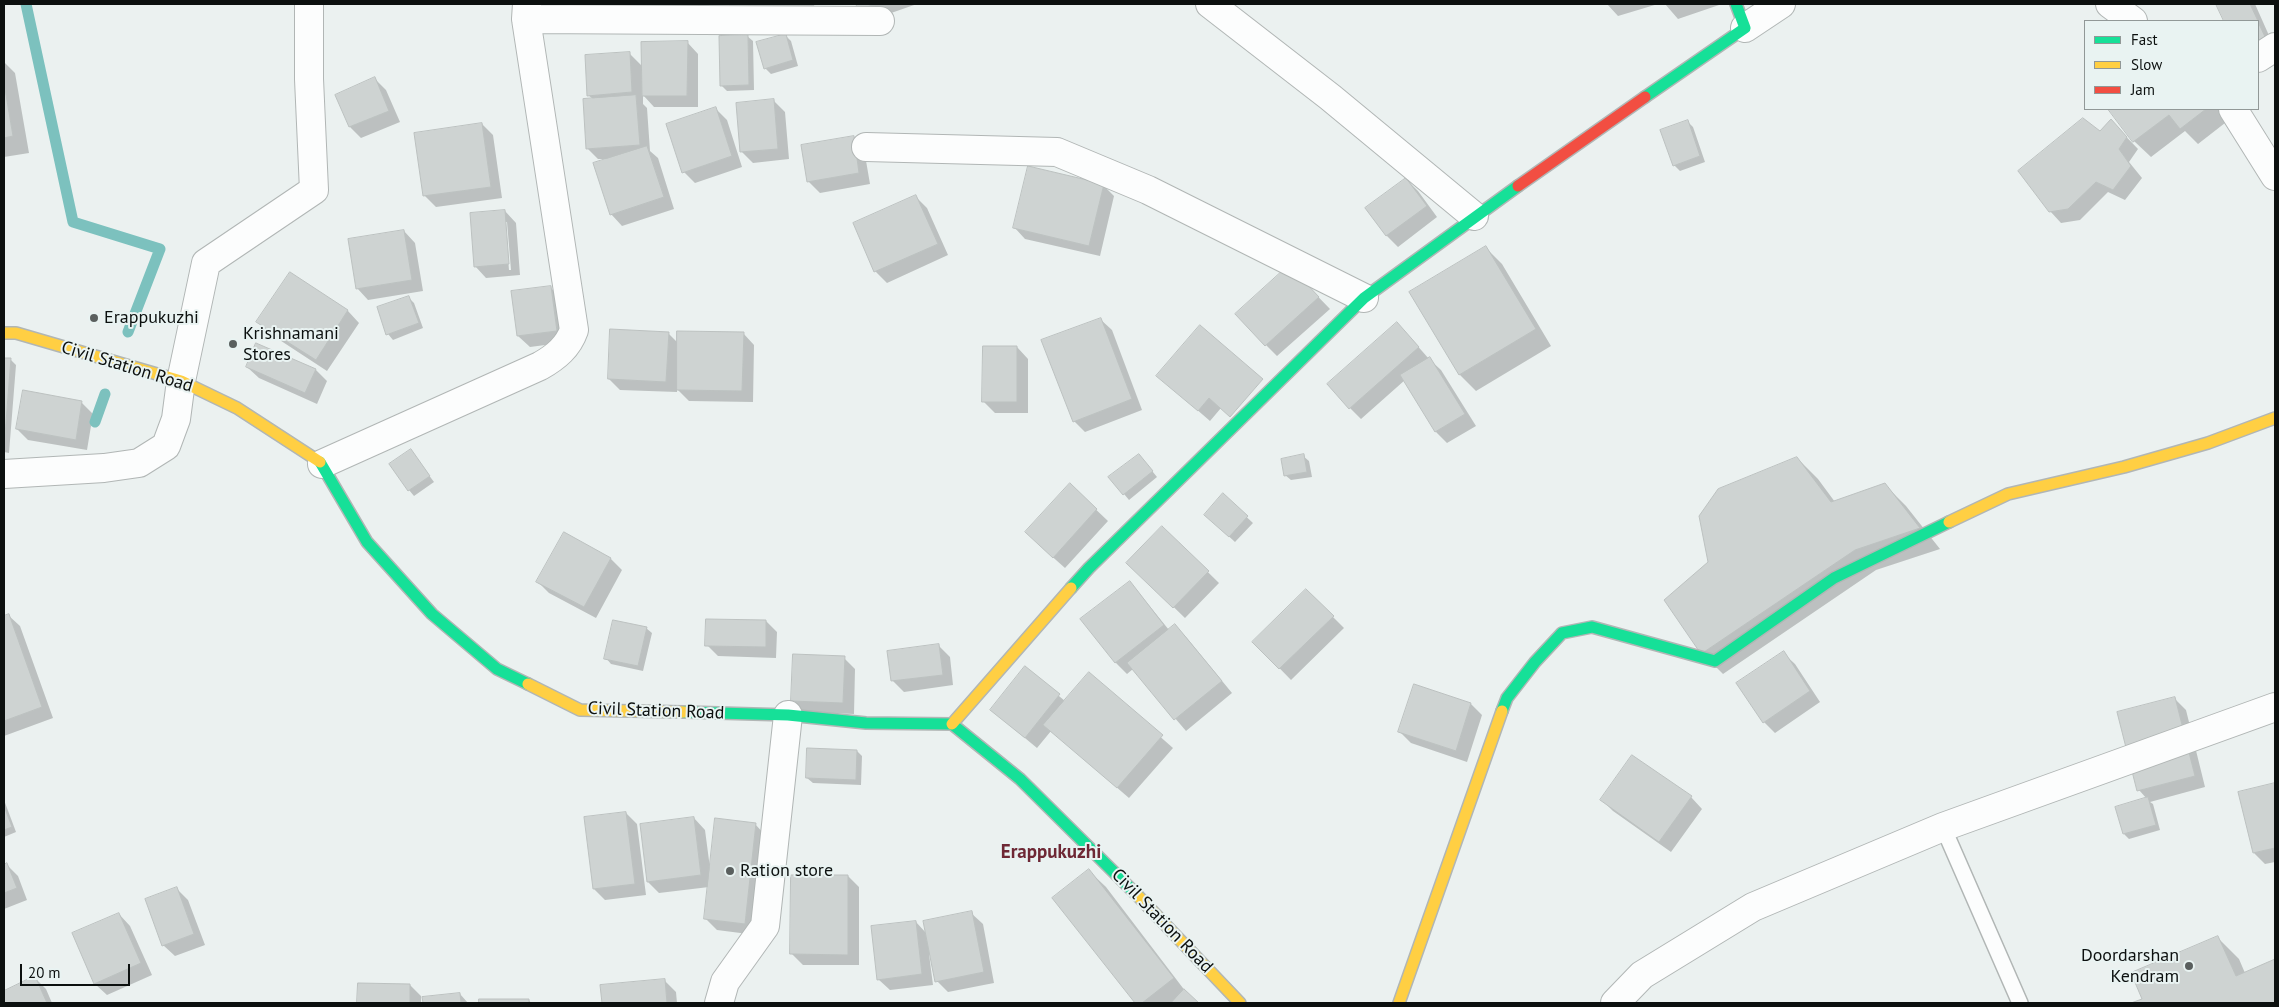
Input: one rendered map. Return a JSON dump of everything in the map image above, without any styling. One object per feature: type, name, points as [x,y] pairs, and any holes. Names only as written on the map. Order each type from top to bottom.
[{"type":"street","points":[[4,474],[104,468],[139,463],[166,446],[176,419],[181,381],[206,264],[314,190],[309,79],[309,4]]},
{"type":"street","points":[[1210,4],[1330,97],[1474,216]]},
{"type":"street","points":[[952,724],[1088,568],[1364,298],[1740,16],[1781,4]]},
{"type":"street","points":[[2110,4],[2132,20]]},
{"type":"street","points":[[322,464],[540,366],[553,359],[568,344],[574,330],[526,12],[880,21]]},
{"type":"street","points":[[2259,57],[2275,47]]},
{"type":"street","points":[[2234,110],[2275,176]]},
{"type":"street","points":[[866,147],[1057,152],[1148,190],[1364,298]]},
{"type":"street","name":"Civil Station Road","points":[[4,333],[16,333],[181,381],[237,408],[322,464],[367,542],[432,614],[497,669],[580,710],[788,715],[866,723],[952,724],[1020,779],[1090,847],[1240,1003]]},
{"type":"street","points":[[1399,1003],[1507,698],[1535,662],[1562,633],[1592,626],[1715,662],[1834,578],[2008,494],[2124,467],[2208,443],[2275,418]]},
{"type":"street","points":[[1616,1003],[1642,975],[1753,907],[1943,827],[2275,707]]},
{"type":"street","points":[[719,1003],[725,982],[765,926],[788,715]]},
{"type":"lane","points":[[1943,827],[2020,1003]]},
{"type":"building","points":[[593,4],[635,4],[635,5],[595,12]]},
{"type":"building","points":[[730,4],[759,4],[731,9]]},
{"type":"building","points":[[856,4],[875,4],[859,10]]},
{"type":"building","points":[[2216,4],[2250,4],[2258,20],[2224,20]]},
{"type":"building","points":[[2259,24],[2268,43],[2259,48]]},
{"type":"building","points":[[786,34],[793,60],[764,69],[756,42]]},
{"type":"building","points":[[748,35],[749,85],[720,86],[719,36]]},
{"type":"building","points":[[688,41],[687,96],[642,96],[641,42]]},
{"type":"building","points":[[630,52],[632,92],[587,96],[585,55]]},
{"type":"building","points":[[375,77],[389,111],[349,127],[335,95]]},
{"type":"building","points":[[4,83],[13,136],[4,138]]},
{"type":"building","points":[[636,95],[640,145],[586,149],[583,99]]},
{"type":"building","points":[[774,99],[778,149],[740,152],[736,103]]},
{"type":"building","points":[[716,107],[732,156],[682,173],[666,124]]},
{"type":"building","points":[[2109,110],[2205,110],[2180,129],[2169,115],[2133,142]]},
{"type":"building","points":[[2083,118],[2100,131],[2111,119],[2127,137],[2119,149],[2131,166],[2113,190],[2096,182],[2068,209],[2049,212],[2018,171]]},
{"type":"building","points":[[1688,120],[1700,156],[1673,166],[1660,130]]},
{"type":"building","points":[[482,123],[491,187],[423,196],[414,133]]},
{"type":"building","points":[[854,136],[859,173],[807,182],[801,145]]},
{"type":"building","points":[[647,146],[664,197],[610,215],[593,163]]},
{"type":"building","points":[[1028,166],[1104,184],[1089,246],[1013,228]]},
{"type":"building","points":[[1406,178],[1427,206],[1386,236],[1365,208]]},
{"type":"building","points":[[916,195],[938,244],[874,272],[853,223]]},
{"type":"building","points":[[505,210],[509,264],[474,267],[470,213]]},
{"type":"building","points":[[404,230],[412,280],[356,289],[348,239]]},
{"type":"building","points":[[1486,246],[1536,329],[1459,375],[1409,292]]},
{"type":"building","points":[[1289,265],[1319,297],[1265,346],[1235,314]]},
{"type":"building","points":[[290,272],[348,310],[316,360],[256,322]]},
{"type":"building","points":[[551,286],[557,331],[517,336],[511,291]]},
{"type":"building","points":[[409,296],[419,323],[386,335],[377,307]]},
{"type":"building","points":[[1101,318],[1132,399],[1073,422],[1041,340]]},
{"type":"building","points":[[1397,322],[1419,347],[1349,409],[1327,384]]},
{"type":"building","points":[[1200,325],[1263,379],[1230,417],[1209,398],[1198,411],[1156,376]]},
{"type":"building","points":[[610,329],[669,332],[666,382],[608,379]]},
{"type":"building","points":[[677,331],[744,332],[742,391],[677,390]]},
{"type":"building","points":[[256,343],[316,369],[305,393],[246,367]]},
{"type":"building","points":[[983,346],[1017,346],[1017,402],[982,402]]},
{"type":"building","points":[[1430,357],[1465,414],[1435,432],[1400,375]]},
{"type":"building","points":[[4,358],[11,358],[4,448]]},
{"type":"building","points":[[23,390],[82,401],[76,440],[16,429]]},
{"type":"building","points":[[411,449],[430,476],[408,491],[389,464]]},
{"type":"building","points":[[1139,454],[1153,471],[1123,495],[1108,477]]},
{"type":"building","points":[[1304,454],[1307,472],[1284,476],[1281,459]]},
{"type":"building","points":[[1797,457],[1831,502],[1885,483],[1920,528],[1855,550],[1701,654],[1664,600],[1708,562],[1699,516],[1718,489]]},
{"type":"building","points":[[1070,483],[1097,509],[1053,558],[1025,532]]},
{"type":"building","points":[[1223,493],[1248,516],[1229,537],[1204,515]]},
{"type":"building","points":[[1162,526],[1209,571],[1173,608],[1126,563]]},
{"type":"building","points":[[564,532],[611,558],[584,607],[536,582]]},
{"type":"building","points":[[1130,581],[1164,625],[1115,663],[1080,619]]},
{"type":"building","points":[[1306,589],[1334,616],[1279,669],[1252,642]]},
{"type":"building","points":[[9,614],[42,707],[4,721],[4,616]]},
{"type":"building","points":[[706,619],[766,620],[766,647],[705,646]]},
{"type":"building","points":[[613,620],[647,627],[638,666],[604,659]]},
{"type":"building","points":[[1175,624],[1222,681],[1174,720],[1127,663]]},
{"type":"building","points":[[939,644],[943,675],[891,681],[887,651]]},
{"type":"building","points":[[1784,651],[1810,691],[1763,723],[1736,683]]},
{"type":"building","points":[[793,654],[845,656],[843,703],[791,701]]},
{"type":"building","points":[[1025,666],[1060,694],[1025,738],[990,710]]},
{"type":"building","points":[[1089,672],[1163,735],[1117,788],[1043,725]]},
{"type":"building","points":[[1414,684],[1471,703],[1456,751],[1398,732]]},
{"type":"building","points":[[2175,697],[2195,776],[2137,791],[2117,712]]},
{"type":"building","points":[[807,748],[857,750],[856,780],[806,778]]},
{"type":"building","points":[[1632,755],[1692,796],[1659,842],[1600,800]]},
{"type":"building","points":[[2275,783],[2275,848],[2253,853],[2238,792]]},
{"type":"building","points":[[2148,797],[2156,825],[2123,834],[2115,807]]},
{"type":"building","points":[[4,806],[12,827],[4,830]]},
{"type":"building","points":[[626,812],[635,884],[593,889],[584,817]]},
{"type":"building","points":[[694,817],[701,875],[647,882],[640,824]]},
{"type":"building","name":"Ration store","points":[[715,818],[756,823],[745,924],[704,919]]},
{"type":"building","points":[[7,863],[17,888],[4,893],[4,865]]},
{"type":"building","points":[[1089,869],[1174,978],[1142,1003],[1135,1003],[1052,898]]},
{"type":"building","points":[[791,875],[848,875],[848,955],[790,954]]},
{"type":"building","points":[[177,887],[194,934],[162,946],[145,899]]},
{"type":"building","points":[[972,911],[984,972],[935,982],[923,921]]},
{"type":"building","points":[[119,913],[141,963],[94,984],[72,933]]},
{"type":"building","points":[[916,921],[922,974],[877,980],[871,926]]},
{"type":"building","name":"Doordarshan Kendram","points":[[2218,936],[2236,976],[2275,959],[2275,1003],[2131,1003],[2142,999],[2131,973]]},
{"type":"building","points":[[35,976],[47,1003],[4,1003],[4,991]]},
{"type":"building","points":[[665,979],[667,1003],[602,1003],[600,985]]},
{"type":"building","points":[[358,983],[410,984],[410,1003],[357,1003]]},
{"type":"building","points":[[1184,989],[1199,1003],[1171,1003]]},
{"type":"building","points":[[460,993],[461,1003],[423,1003],[422,997]]},
{"type":"building","points":[[479,999],[529,999],[529,1003],[479,1003]]},
{"type":"waterway","points":[[26,4],[73,222],[160,249],[128,332]]},
{"type":"waterway","points":[[95,422],[105,394]]},
{"type":"traffic: fast","points":[[1645,97],[1745,28],[1736,4]]},
{"type":"traffic: fast","points":[[1071,588],[1089,568],[1364,298],[1518,186]]},
{"type":"traffic: fast","points":[[320,462],[367,542],[432,614],[497,669],[528,684]]},
{"type":"traffic: fast","points":[[1502,711],[1507,698],[1535,662],[1562,633],[1592,627],[1715,661],[1834,578],[1949,522]]},
{"type":"traffic: fast","points":[[684,712],[788,715],[866,723],[952,724],[1020,779],[1138,896]]},
{"type":"traffic: slow","points":[[4,333],[16,333],[181,381],[237,408],[320,462]]},
{"type":"traffic: slow","points":[[1949,522],[2008,494],[2124,467],[2208,443],[2275,418]]},
{"type":"traffic: slow","points":[[952,724],[1071,588]]},
{"type":"traffic: slow","points":[[528,684],[580,710],[684,712]]},
{"type":"traffic: slow","points":[[1399,1003],[1502,711]]},
{"type":"traffic: slow","points":[[1138,896],[1240,1003]]},
{"type":"traffic: jam","points":[[1518,186],[1645,97]]},
{"type":"place","name":"Erappukuzhi","points":[[94,318]]},
{"type":"place","name":"Krishnamani Stores","points":[[233,344]]},
{"type":"place","name":"Ration store","points":[[730,871]]},
{"type":"place","name":"Doordarshan Kendram","points":[[2189,966]]},
{"type":"district","name":"Erappukuzhi","points":[[1051,853]]}]
